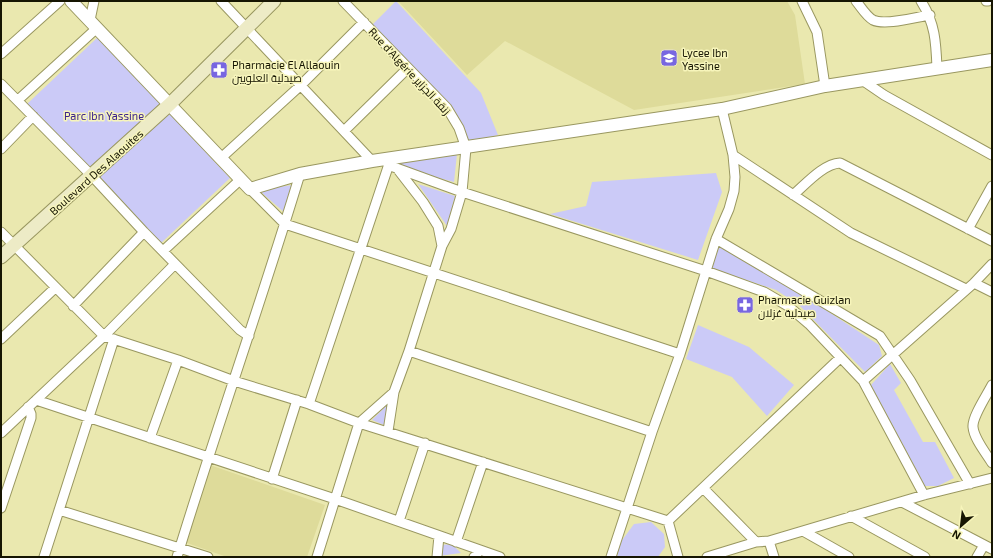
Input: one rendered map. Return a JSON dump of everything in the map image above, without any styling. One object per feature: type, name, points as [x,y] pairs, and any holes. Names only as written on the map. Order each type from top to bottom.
[{"type":"main road","name":"Boulevard Des Alaouites","points":[[1,257],[170,104],[274,1]]},
{"type":"street","points":[[1,54],[60,1]]},
{"type":"street","points":[[71,1],[285,224],[680,354]]},
{"type":"street","points":[[18,100],[93,24],[94,1]]},
{"type":"street","points":[[221,1],[372,161]]},
{"type":"street","name":"Rue d'Algérie زنقة الجزاير","points":[[343,1],[447,108],[460,128],[466,148]]},
{"type":"street","points":[[802,1],[817,32],[825,86]]},
{"type":"street","points":[[856,1],[868,16],[876,21],[885,22],[930,15]]},
{"type":"street","points":[[920,1],[930,15],[934,28],[938,68]]},
{"type":"street","points":[[221,158],[300,86],[364,22]]},
{"type":"street","points":[[250,188],[300,174],[372,161],[389,162],[466,148],[722,109],[825,86],[992,60]]},
{"type":"street","points":[[344,131],[408,68]]},
{"type":"street","points":[[862,80],[884,95],[992,155]]},
{"type":"street","points":[[2,88],[18,100],[175,264],[240,330],[249,336]]},
{"type":"street","points":[[611,557],[652,432],[680,354],[716,239],[729,209],[734,191],[735,177],[732,155],[722,109]]},
{"type":"street","points":[[1,149],[33,116]]},
{"type":"street","points":[[388,431],[394,392],[409,351],[442,246],[452,229],[462,192],[466,148]]},
{"type":"street","points":[[732,155],[851,233],[966,289]]},
{"type":"street","points":[[389,162],[398,170],[423,202],[438,226],[442,246]]},
{"type":"street","points":[[309,404],[389,162]]},
{"type":"street","points":[[793,195],[821,172],[835,163],[840,163],[992,241]]},
{"type":"street","points":[[398,170],[706,271],[764,292],[788,306],[809,324],[863,381],[924,495]]},
{"type":"street","points":[[177,557],[207,458],[249,336],[300,174]]},
{"type":"street","points":[[163,251],[241,179]]},
{"type":"street","points":[[968,229],[992,186]]},
{"type":"street","points":[[1,232],[104,336],[178,360],[234,381],[309,404],[359,423],[668,521]]},
{"type":"street","points":[[73,306],[144,232]]},
{"type":"street","points":[[716,239],[880,336],[891,355],[910,380],[970,484]]},
{"type":"street","points":[[1,433],[104,336],[175,264]]},
{"type":"street","points":[[863,381],[974,283],[992,264]]},
{"type":"street","points":[[974,283],[992,292]]},
{"type":"street","points":[[3,334],[55,288]]},
{"type":"street","points":[[44,557],[114,339]]},
{"type":"street","points":[[409,351],[652,432]]},
{"type":"street","points":[[668,521],[840,358]]},
{"type":"street","points":[[150,438],[178,360]]},
{"type":"street","points":[[992,385],[974,419],[973,426],[974,432],[992,463]]},
{"type":"street","points":[[317,557],[359,423],[394,392]]},
{"type":"street","points":[[36,400],[207,458],[335,499],[500,557]]},
{"type":"street","points":[[272,479],[297,400]]},
{"type":"street","points":[[1,508],[31,418],[28,407]]},
{"type":"street","points":[[399,521],[425,443]]},
{"type":"street","points":[[456,542],[483,462]]},
{"type":"street","points":[[707,557],[756,542],[769,541],[924,495],[992,478]]},
{"type":"street","points":[[703,488],[756,542]]},
{"type":"street","points":[[902,502],[988,547],[977,557]]},
{"type":"street","points":[[59,510],[208,557]]},
{"type":"street","points":[[851,516],[925,557]]},
{"type":"street","points":[[668,521],[678,557]]},
{"type":"street","points":[[803,531],[849,557]]},
{"type":"street","points":[[437,557],[439,536]]},
{"type":"street","points":[[769,541],[774,557]]},
{"type":"street","points":[[471,548],[478,557]]},
{"type":"shaded area","name":"Lycee Ibn Yassine","points":[[398,1],[787,1],[795,15],[805,84],[634,110],[505,41],[467,75]]},
{"type":"shaded area","points":[[210,465],[325,505],[307,557],[227,557],[184,542]]},
{"type":"green space","points":[[396,1],[481,93],[498,135],[468,142],[453,110],[372,25]]},
{"type":"green space","name":"Parc Ibn Yassine","points":[[98,37],[230,178],[159,245],[27,104]]},
{"type":"green space","points":[[457,154],[454,182],[401,168],[400,163]]},
{"type":"green space","points":[[716,173],[722,192],[698,260],[550,214],[586,206],[592,182]]},
{"type":"green space","points":[[418,184],[455,196],[447,226]]},
{"type":"green space","points":[[293,185],[285,213],[262,193],[263,189]]},
{"type":"green space","points":[[720,245],[752,266],[794,289],[879,345],[882,356],[865,372],[799,305],[776,290],[711,268]]},
{"type":"green space","points":[[698,325],[749,347],[794,385],[767,416],[732,377],[686,359]]},
{"type":"green space","points":[[890,364],[901,383],[894,390],[923,442],[935,442],[954,478],[938,486],[925,486],[871,385]]},
{"type":"green space","points":[[390,402],[384,425],[372,420]]},
{"type":"green space","points":[[651,522],[664,534],[665,547],[658,557],[617,557],[620,543],[634,524]]},
{"type":"green space","points":[[452,544],[461,553],[439,556],[441,545]]},
{"type":"place","name":"Lycee Ibn Yassine","points":[[669,58]]},
{"type":"place","name":"Pharmacie El Allaouin صيدلية العلويين","points":[[219,70]]},
{"type":"place","name":"Pharmacie Guizlan صيدلية غزلان","points":[[745,305]]}]
